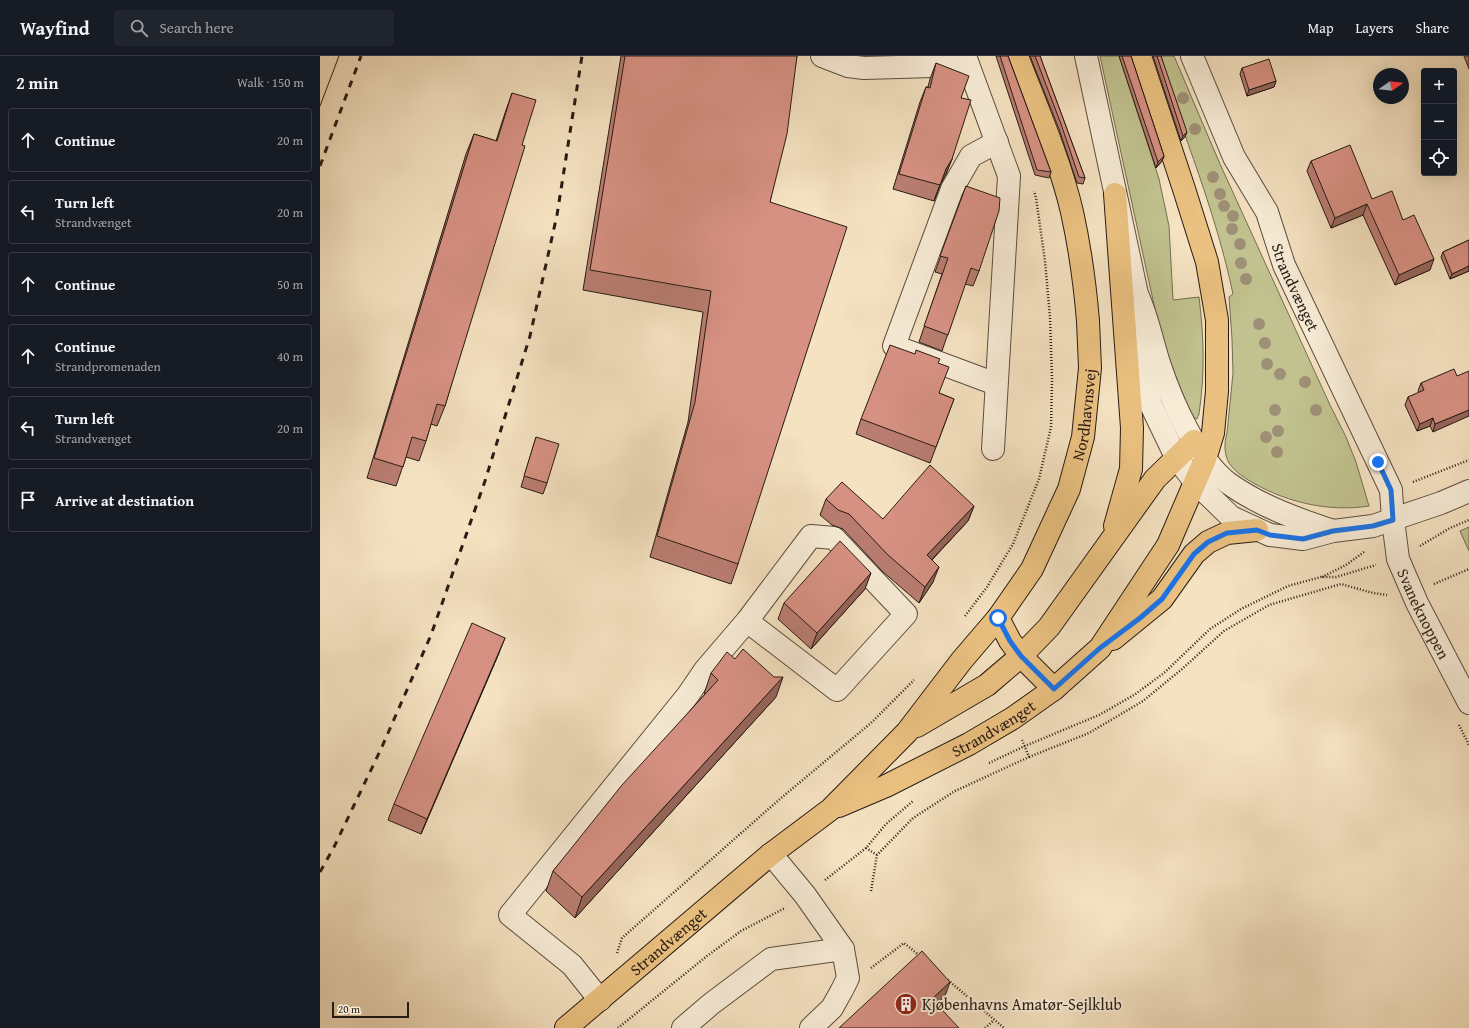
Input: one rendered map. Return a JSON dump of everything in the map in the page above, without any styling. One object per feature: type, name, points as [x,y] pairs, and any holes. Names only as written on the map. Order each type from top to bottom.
[{"type":"main road","name":"Nordhavnsvej","points":[[907,732],[962,660],[998,618],[1032,569],[1069,489],[1083,437],[1090,368],[1085,282],[1072,211],[1055,157],[1018,56]]},
{"type":"main road","points":[[1140,56],[1207,262],[1216,313],[1217,391],[1213,433],[1205,459]]},
{"type":"main road","points":[[1111,541],[1131,469],[1132,428],[1115,194]]},
{"type":"main road","points":[[907,732],[987,685],[1021,656],[1049,627],[1155,479],[1194,441]]},
{"type":"main road","name":"Strandvænget","points":[[831,809],[886,786],[969,744],[1013,718],[1054,689],[1100,648],[1168,545],[1205,459]]},
{"type":"main road","points":[[1100,648],[1140,618],[1162,599],[1194,554],[1208,542],[1227,533],[1257,530]]},
{"type":"main road","points":[[998,618],[1010,641],[1021,656],[1054,689]]},
{"type":"main road","name":"Strandvænget","points":[[566,1028],[771,854],[831,809],[907,732]]},
{"type":"street","points":[[822,56],[848,66],[864,68],[967,60],[1009,176],[992,449]]},
{"type":"street","points":[[1086,56],[1137,294],[1137,331],[1141,363],[1151,405],[1176,458],[1196,482],[1231,517],[1270,535],[1303,539],[1333,531],[1373,526],[1441,503],[1469,491]]},
{"type":"street","name":"Strandvænget","points":[[1192,56],[1234,157],[1267,212],[1284,265],[1391,490],[1393,520]]},
{"type":"street","points":[[996,384],[894,346],[952,189],[972,156],[997,142]]},
{"type":"street","points":[[1137,294],[1145,310],[1160,367],[1182,418],[1205,459],[1228,483],[1269,508],[1333,531]]},
{"type":"street","name":"Svaneknoppen","points":[[1393,520],[1391,561],[1417,603],[1469,703]]},
{"type":"street","points":[[600,1000],[572,965],[510,915],[688,695],[705,670],[747,621],[811,536],[834,538],[906,614],[837,690],[747,621]]},
{"type":"street","points":[[771,854],[805,895],[843,949],[848,978],[832,1008],[811,1028]]},
{"type":"street","points":[[683,1028],[711,1004],[771,959],[843,949]]},
{"type":"path","points":[[1391,490],[1469,460]]},
{"type":"path","points":[[1321,577],[1336,577],[1391,561],[1433,537],[1469,520]]},
{"type":"path","points":[[984,765],[1098,715],[1134,695],[1164,673],[1210,629],[1241,609],[1288,586],[1321,577],[1346,565],[1364,553],[1369,547]]},
{"type":"path","points":[[1433,584],[1469,570]]},
{"type":"path","points":[[871,892],[877,855],[913,818],[955,791],[1029,757],[1089,733],[1143,701],[1182,669],[1224,631],[1269,605],[1341,584],[1373,593],[1392,595]]},
{"type":"path","points":[[614,959],[622,938],[782,798],[871,723],[914,680]]},
{"type":"path","points":[[1025,746],[1029,757]]},
{"type":"path","points":[[618,1028],[707,956],[741,931],[783,910],[805,895],[866,848],[886,824],[916,799]]},
{"type":"path","points":[[866,848],[877,855]]},
{"type":"path","points":[[842,990],[904,943],[924,960]]},
{"type":"path","points":[[948,980],[1003,1028]]},
{"type":"path","points":[[985,1028],[994,1020]]},
{"type":"green space","points":[[1100,56],[1119,56],[1159,179],[1169,226],[1173,300],[1199,297],[1203,341],[1203,370],[1201,399],[1197,419],[1193,417],[1183,393],[1158,323]]},
{"type":"green space","points":[[1157,56],[1174,56],[1220,164],[1346,437],[1356,462],[1369,506],[1354,508],[1325,507],[1296,501],[1268,491],[1244,478],[1229,463],[1225,452],[1225,440],[1233,373],[1229,297],[1233,294],[1209,204]]},
{"type":"green space","points":[[1469,527],[1469,551],[1460,531]]},
{"type":"building","points":[[625,56],[797,56],[787,134],[770,202],[847,227],[738,564],[657,536],[695,402],[711,291],[590,270]]},
{"type":"building","points":[[1000,56],[1008,56],[1051,172],[1037,170]]},
{"type":"building","points":[[1035,56],[1040,56],[1085,178],[1079,177]]},
{"type":"building","points":[[1122,56],[1131,56],[1164,156],[1158,162]]},
{"type":"building","points":[[1157,56],[1161,56],[1187,132],[1183,136]]},
{"type":"building","points":[[1269,59],[1276,81],[1249,90],[1242,68]]},
{"type":"building","points":[[936,63],[969,76],[961,98],[971,100],[952,159],[946,169],[940,185],[899,174],[926,87],[930,88]]},
{"type":"building","points":[[512,93],[536,100],[522,145],[525,146],[445,406],[437,404],[426,441],[412,437],[403,467],[374,458],[474,134],[497,141]]},
{"type":"building","points":[[1350,145],[1372,199],[1392,191],[1403,220],[1414,215],[1434,259],[1399,275],[1367,204],[1335,218],[1311,161]]},
{"type":"building","points":[[966,186],[1000,198],[999,211],[979,271],[971,268],[948,335],[924,326],[948,258],[940,256]]},
{"type":"building","points":[[1469,240],[1469,266],[1452,274],[1443,252]]},
{"type":"building","points":[[890,345],[915,354],[916,350],[940,359],[938,363],[949,367],[939,393],[954,399],[936,447],[861,419]]},
{"type":"building","points":[[1454,369],[1457,376],[1469,371],[1469,410],[1435,424],[1433,418],[1420,424],[1408,397],[1424,390],[1421,383]]},
{"type":"building","points":[[536,437],[559,444],[547,483],[524,476]]},
{"type":"building","points":[[930,465],[974,506],[927,555],[939,567],[925,587],[888,555],[849,514],[838,510],[826,499],[842,482],[883,519]]},
{"type":"building","points":[[840,541],[871,573],[817,633],[784,603]]},
{"type":"building","points":[[472,623],[505,638],[427,819],[394,804]]},
{"type":"building","points":[[743,649],[774,677],[783,677],[582,897],[553,871],[622,785],[718,680],[711,673],[727,652],[735,659]]},
{"type":"building","name":"Kjøbenhavns Amatør-Sejlklub","points":[[922,951],[950,982],[932,999],[959,1028],[839,1028]]},
{"type":"tram line","points":[[320,106],[339,56]]},
{"type":"railway","points":[[320,166],[361,56]]},
{"type":"railway","points":[[320,872],[334,847],[381,749],[431,635],[485,481],[530,336],[557,215],[582,56]]},
{"type":"place","name":"Kjøbenhavns Amatør-Sejlklub","points":[[906,1004]]},
{"type":"route","points":[[998,618],[1010,641],[1021,656],[1054,689],[1100,648],[1140,618],[1162,599],[1194,554],[1208,542],[1227,533],[1257,530],[1270,535],[1303,539],[1333,531],[1343,531],[1373,526],[1393,520],[1391,490],[1378,462]]}]
